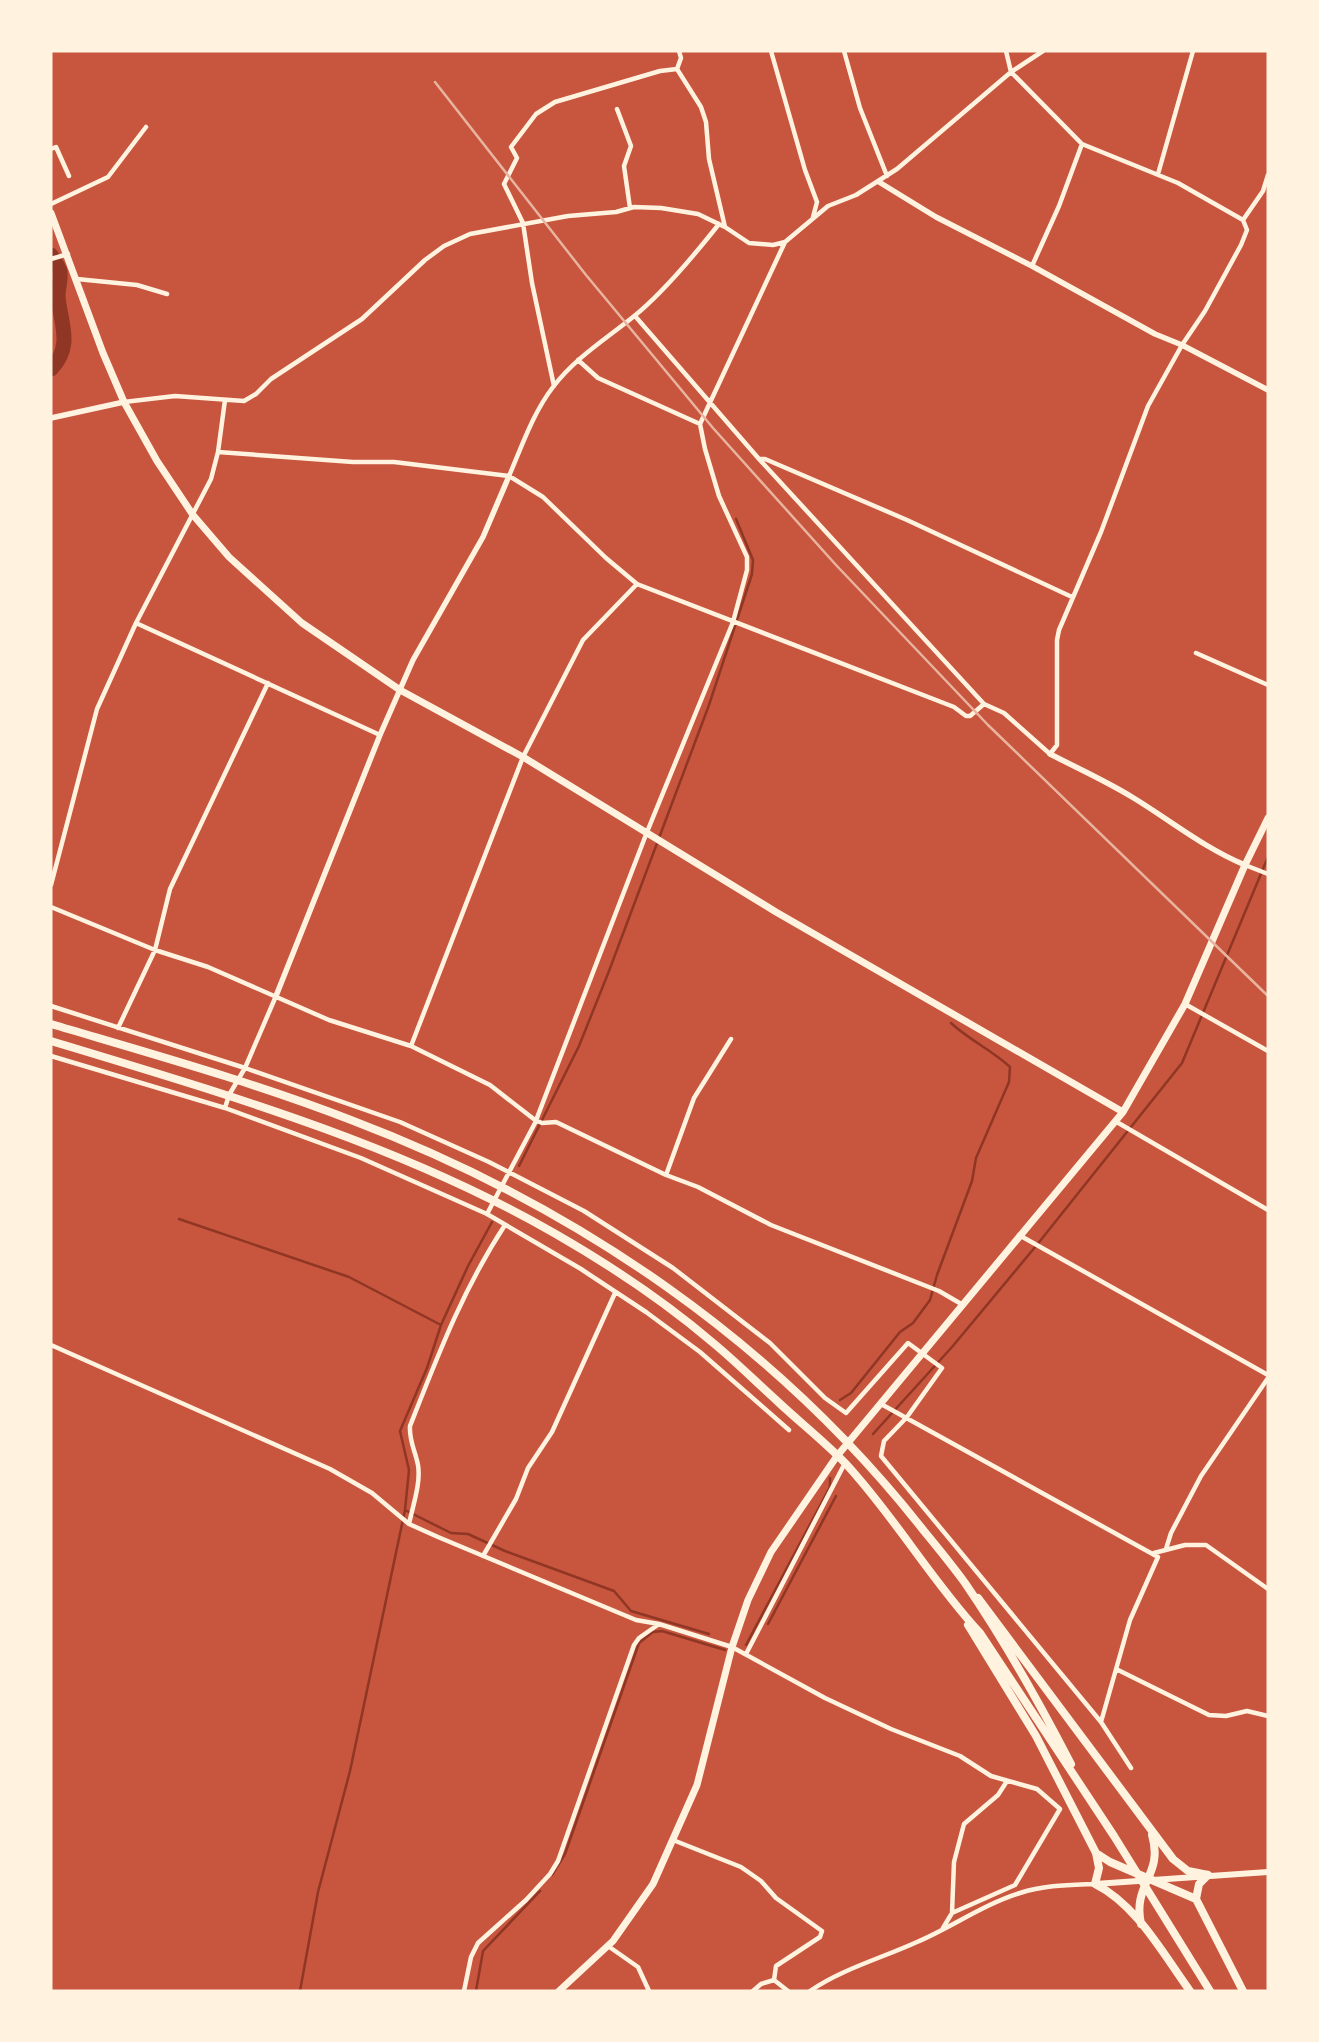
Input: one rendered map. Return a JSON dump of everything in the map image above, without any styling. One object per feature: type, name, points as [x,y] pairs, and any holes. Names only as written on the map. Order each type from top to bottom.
[{"type":"highway","points":[[51,1024],[237,1079],[353,1121],[500,1186],[586,1233],[668,1288],[758,1357],[850,1442],[899,1499],[986,1608],[1173,1859],[1188,1871],[1208,1875]]},
{"type":"highway","points":[[51,1042],[229,1095],[409,1162],[493,1200],[577,1247],[660,1302],[711,1341],[845,1463],[889,1514],[958,1610],[1036,1736],[1096,1853],[1099,1868],[1095,1884],[1114,1894],[1142,1926],[1190,1991]]},
{"type":"highway","points":[[965,1583],[1023,1674],[1086,1792]]},
{"type":"highway","points":[[958,1610],[980,1633],[1086,1792],[1210,1991]]},
{"type":"highway","points":[[1142,1926],[1139,1901],[1155,1864],[1156,1849],[1150,1828]]},
{"type":"highway","points":[[1096,1853],[1110,1862],[1196,1899],[1244,1991]]},
{"type":"highway","points":[[1196,1899],[1199,1884],[1208,1875]]},
{"type":"main road","points":[[51,213],[68,254],[103,353],[124,402],[157,461],[193,515],[229,557],[302,623],[400,690],[523,758],[776,912],[1123,1112]]},
{"type":"main road","points":[[559,1991],[608,1946],[654,1884],[697,1784],[732,1647],[748,1600],[771,1552],[837,1456],[1123,1112],[1185,1004],[1245,865],[1268,818]]},
{"type":"main road","points":[[1095,1884],[1148,1878],[1268,1872]]},
{"type":"street","points":[[677,68],[681,58],[679,51]]},
{"type":"street","points":[[771,51],[804,170],[817,202],[813,217]]},
{"type":"street","points":[[844,51],[860,108],[887,176]]},
{"type":"street","points":[[1006,51],[1011,72],[1082,144],[1178,183],[1243,220],[1247,230],[1241,245],[1205,311],[1182,344],[1148,406],[1101,532],[1072,597],[1057,640],[1057,745],[1050,754]]},
{"type":"street","points":[[487,1214],[535,1120],[593,975],[647,832],[733,622],[747,570],[747,557],[719,496],[704,449],[700,424],[785,242],[828,206],[856,195],[879,182],[1011,72],[1043,51]]},
{"type":"street","points":[[1158,174],[1193,51]]},
{"type":"street","points":[[554,386],[532,283],[523,223],[504,184],[517,158],[511,147],[536,114],[555,102],[660,71],[677,68]]},
{"type":"street","points":[[677,68],[701,106],[706,122],[709,158],[725,227]]},
{"type":"street","points":[[617,109],[631,146],[624,166],[630,208]]},
{"type":"street","points":[[51,204],[108,177],[131,144],[146,127]]},
{"type":"street","points":[[1032,266],[1060,206],[1082,144]]},
{"type":"street","points":[[51,149],[56,147],[69,176]]},
{"type":"street","points":[[1243,220],[1263,191],[1268,175]]},
{"type":"street","points":[[879,182],[936,218],[1032,266],[1155,334],[1182,344],[1268,390]]},
{"type":"street","points":[[51,418],[124,402],[175,396],[244,401],[256,394],[271,379],[362,319],[408,274],[444,246],[470,234],[523,223],[630,208],[661,208],[698,214],[725,227],[749,243],[773,245],[785,242]]},
{"type":"street","points":[[225,1108],[229,1095],[245,1068],[276,996],[380,735],[413,660],[483,537],[539,408],[554,386],[578,360],[635,316],[701,247],[719,224]]},
{"type":"street","points":[[51,259],[68,254]]},
{"type":"street","points":[[77,279],[137,285],[167,294]]},
{"type":"street","points":[[635,316],[759,459],[984,704],[1004,713],[1029,738],[1050,754],[1132,796],[1227,858],[1268,874]]},
{"type":"street","points":[[578,360],[598,378],[700,424]]},
{"type":"street","points":[[51,886],[97,709],[136,622],[211,479],[218,452],[224,400]]},
{"type":"street","points":[[218,452],[353,462],[394,462],[509,476],[544,497],[606,558],[637,584],[685,601],[733,622],[954,707],[966,716],[970,716],[984,704]]},
{"type":"street","points":[[759,459],[765,459],[907,520],[1072,597]]},
{"type":"street","points":[[411,1046],[523,758],[583,640],[637,584]]},
{"type":"street","points":[[136,622],[380,735]]},
{"type":"street","points":[[1196,653],[1268,685]]},
{"type":"street","points":[[118,1028],[155,950],[161,917],[170,889],[268,683]]},
{"type":"street","points":[[51,907],[155,950],[208,967],[329,1020],[411,1046],[490,1085],[535,1120],[542,1123],[556,1122],[666,1175],[698,1187],[771,1224],[939,1291],[963,1305]]},
{"type":"street","points":[[1185,1004],[1268,1051]]},
{"type":"street","points":[[51,1006],[245,1068],[400,1122],[584,1211],[673,1268],[770,1343],[825,1398],[846,1413],[908,1343],[942,1368],[907,1417],[884,1441],[881,1456],[1101,1722],[1131,1768]]},
{"type":"street","points":[[666,1175],[694,1098],[731,1039]]},
{"type":"street","points":[[51,1056],[225,1108],[361,1158],[487,1214],[581,1269],[646,1312],[700,1352],[790,1430]]},
{"type":"street","points":[[1115,1121],[1268,1210]]},
{"type":"street","points":[[408,1522],[418,1481],[418,1465],[409,1438],[410,1426],[451,1322],[479,1265],[505,1224]]},
{"type":"street","points":[[1019,1235],[1268,1377],[1201,1476],[1171,1533],[1166,1549]]},
{"type":"street","points":[[483,1556],[516,1499],[528,1468],[552,1432],[615,1293]]},
{"type":"street","points":[[51,1345],[330,1469],[372,1492],[408,1522],[483,1556],[636,1620],[660,1624],[732,1647],[842,1706],[891,1729],[960,1756],[980,1770],[1007,1781],[1037,1789],[1060,1809],[1015,1885],[952,1913]]},
{"type":"street","points":[[881,1404],[1154,1553],[1158,1557],[1130,1620],[1101,1722]]},
{"type":"street","points":[[746,1654],[845,1463]]},
{"type":"street","points":[[1154,1553],[1185,1545],[1206,1545],[1268,1589]]},
{"type":"street","points":[[464,1991],[471,1957],[478,1943],[526,1900],[550,1874],[558,1861],[634,1645],[639,1638],[660,1624]]},
{"type":"street","points":[[1116,1669],[1209,1715],[1226,1716],[1247,1711],[1268,1716]]},
{"type":"street","points":[[943,1928],[952,1913],[954,1862],[964,1824],[998,1795],[1007,1781]]},
{"type":"street","points":[[673,1840],[741,1868],[761,1881],[776,1898],[822,1930],[820,1937],[776,1966],[774,1980]]},
{"type":"street","points":[[810,1991],[825,1980],[920,1941],[943,1928],[1020,1892],[1056,1885],[1095,1884]]},
{"type":"street","points":[[608,1946],[638,1967],[649,1991]]},
{"type":"street","points":[[753,1991],[761,1984],[774,1980]]},
{"type":"street","points":[[774,1980],[788,1991]]},
{"type":"waterway","points":[[51,255],[60,272],[58,296],[64,334],[62,351],[51,369]]},
{"type":"waterway","points":[[519,1166],[579,1046],[709,705],[752,574],[753,560],[736,519]]},
{"type":"waterway","points":[[873,1434],[952,1347],[1036,1246],[1182,1063],[1268,857]]},
{"type":"waterway","points":[[840,1400],[851,1393],[900,1332],[913,1323],[930,1300],[937,1275],[972,1181],[976,1158],[1009,1082],[1010,1067],[951,1023]]},
{"type":"waterway","points":[[179,1219],[349,1277],[441,1325]]},
{"type":"waterway","points":[[300,1991],[318,1892],[350,1771],[405,1510],[409,1470],[400,1431],[427,1368],[441,1325],[468,1266],[492,1222]]},
{"type":"waterway","points":[[746,1645],[830,1487],[830,1478]]},
{"type":"waterway","points":[[768,1624],[836,1496]]},
{"type":"waterway","points":[[405,1510],[451,1533],[468,1534],[505,1551],[614,1591],[631,1611],[709,1634]]},
{"type":"waterway","points":[[552,1875],[565,1854],[639,1643],[653,1632],[662,1631],[725,1650]]},
{"type":"waterway","points":[[476,1991],[483,1951],[540,1891]]},
{"type":"railway","points":[[435,82],[586,275],[713,428],[836,565],[988,725],[1268,996]]}]
